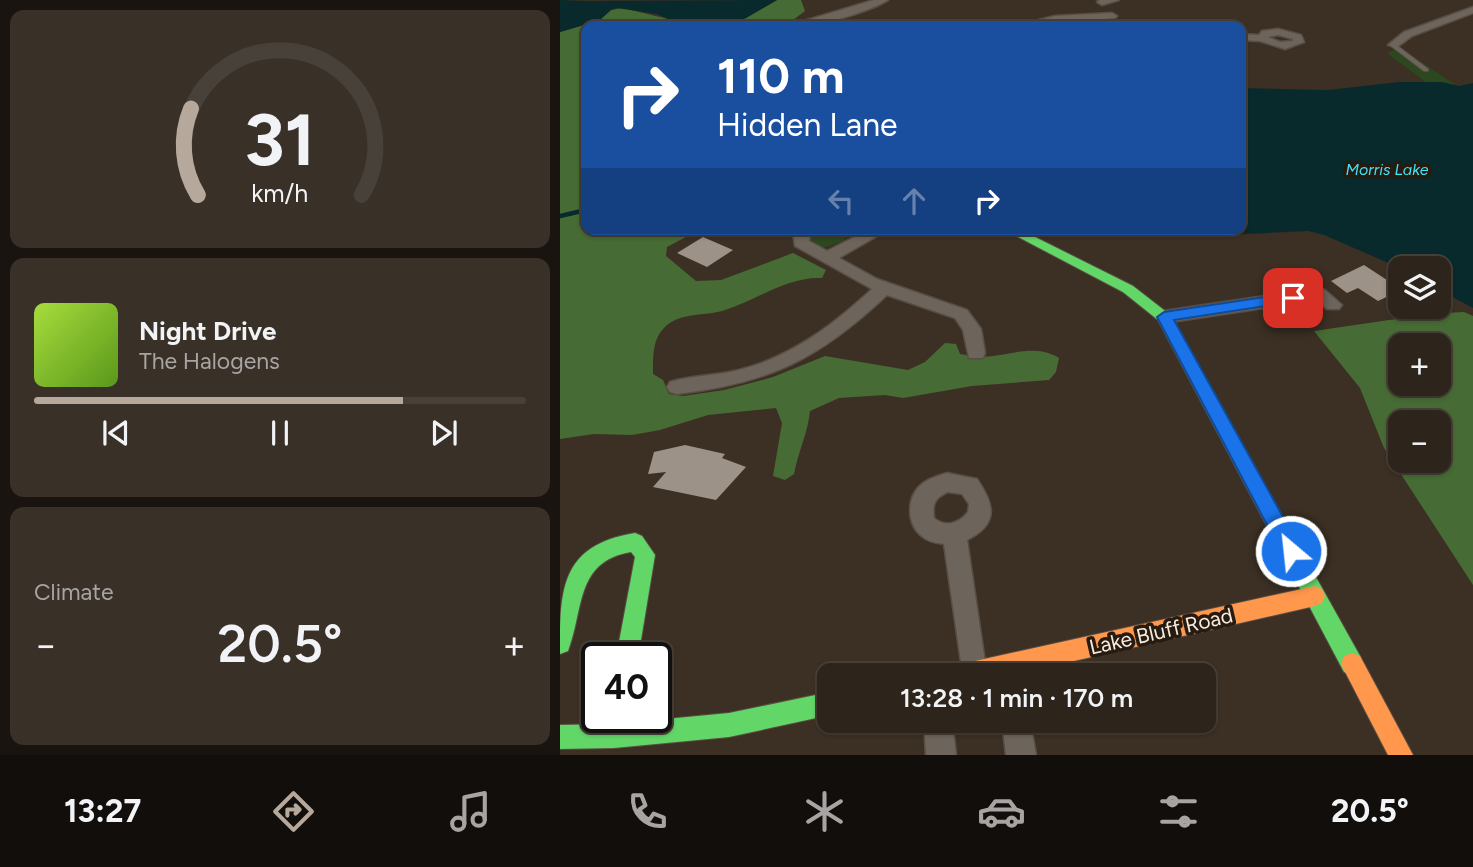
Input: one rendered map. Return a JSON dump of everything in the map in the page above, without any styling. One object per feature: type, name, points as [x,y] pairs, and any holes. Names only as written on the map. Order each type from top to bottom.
[{"type":"street","points":[[813,21],[883,0]]},
{"type":"street","points":[[1114,0],[1101,1],[1114,21]]},
{"type":"street","points":[[1393,45],[1408,34],[1473,10]]},
{"type":"street","points":[[1045,21],[1114,21]]},
{"type":"street","points":[[1246,37],[1262,38]]},
{"type":"street","points":[[801,235],[801,243],[884,288],[961,314],[972,328],[976,353]]},
{"type":"street","points":[[827,258],[859,235]]},
{"type":"street","points":[[1021,235],[1128,289],[1164,317],[1401,755]]},
{"type":"street","points":[[677,387],[750,375],[797,358],[838,331],[884,288]]},
{"type":"street","points":[[1164,317],[1319,294],[1333,305]]},
{"type":"street","points":[[954,535],[965,663]]},
{"type":"street","points":[[560,643],[583,565],[595,551],[610,542],[635,542],[645,555],[631,642]]},
{"type":"street","name":"Lake Bluff Road","points":[[1040,663],[1315,596]]},
{"type":"street","points":[[672,726],[729,725],[817,706]]},
{"type":"street","points":[[560,737],[582,733]]},
{"type":"street","points":[[940,733],[942,755]]},
{"type":"street","points":[[1018,733],[1021,755]]},
{"type":"lane","points":[[1393,45],[1426,70]]},
{"type":"green space","points":[[777,0],[801,0],[805,11],[793,21],[736,21]]},
{"type":"green space","points":[[623,8],[668,19],[598,21],[611,10]]},
{"type":"green space","points":[[581,26],[581,235],[690,235],[667,247],[666,256],[696,281],[721,280],[793,253],[826,270],[822,278],[797,281],[725,310],[685,317],[670,323],[657,338],[653,362],[653,374],[663,380],[669,394],[683,396],[724,390],[773,377],[825,356],[908,370],[925,362],[945,343],[956,344],[960,354],[977,357],[1040,351],[1059,358],[1056,372],[1049,380],[972,386],[903,398],[885,395],[839,398],[810,411],[794,474],[785,480],[773,476],[782,423],[776,408],[708,415],[660,430],[632,435],[594,434],[560,439],[560,32]]},
{"type":"green space","points":[[1399,47],[1457,86],[1427,83],[1387,53]]},
{"type":"green space","points":[[810,235],[847,235],[843,241],[823,248],[808,241]]},
{"type":"green space","points":[[1464,312],[1473,316],[1473,585],[1400,473],[1451,473],[1451,410],[1388,410],[1388,454],[1360,388],[1314,331],[1396,319],[1451,319],[1451,313]]},
{"type":"water","points":[[560,0],[777,0],[737,21],[666,21],[668,19],[657,14],[617,8],[600,20],[581,21],[581,26],[560,32]]},
{"type":"water","name":"Morris Lake","points":[[1399,82],[1442,82],[1459,86],[1473,83],[1473,308],[1451,296],[1451,256],[1388,256],[1388,263],[1324,235],[1308,231],[1246,234],[1246,88],[1328,90]]},
{"type":"water","name":"Morris Lake","points":[[1171,235],[1227,235],[1186,237]]},
{"type":"building","points":[[703,237],[733,250],[707,267],[677,253]]},
{"type":"building","points":[[1364,265],[1388,281],[1388,296],[1378,301],[1358,288],[1347,293],[1331,281]]},
{"type":"building","points":[[685,445],[725,454],[722,458],[746,467],[716,500],[653,487],[666,472],[648,474],[654,452]]},
{"type":"waterway","points":[[560,216],[581,211]]},
{"type":"traffic: fast","points":[[1021,235],[1128,289],[1164,317],[1352,664]]},
{"type":"traffic: fast","points":[[560,643],[573,591],[588,563],[600,552],[615,545],[635,542],[645,555],[630,642]]},
{"type":"traffic: fast","points":[[560,737],[614,736],[729,725],[817,706]]},
{"type":"traffic: slow","points":[[1015,663],[1315,596]]},
{"type":"traffic: slow","points":[[1352,664],[1401,755]]},
{"type":"route","points":[[1291,551],[1164,317],[1293,298]]}]
